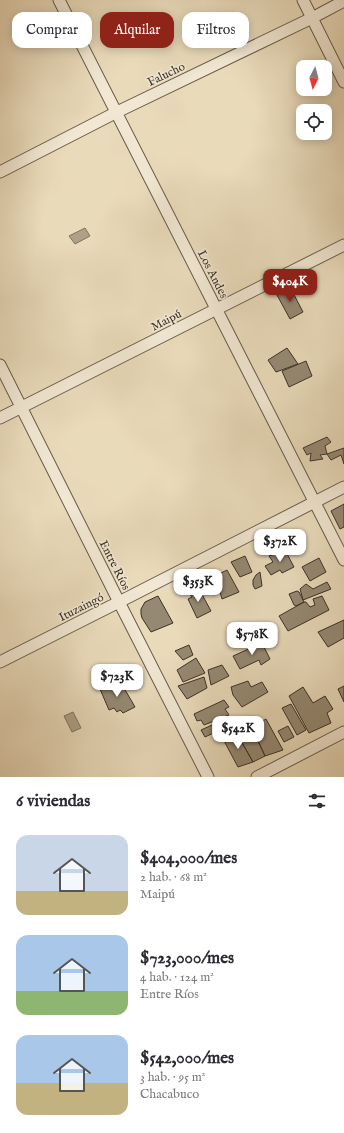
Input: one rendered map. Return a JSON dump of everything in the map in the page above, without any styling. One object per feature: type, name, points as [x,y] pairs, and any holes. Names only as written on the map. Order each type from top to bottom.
[{"type":"street","name":"Los Andes","points":[[59,0],[344,560]]},
{"type":"street","points":[[303,0],[344,82]]},
{"type":"street","name":"Falucho","points":[[0,172],[117,112],[312,18],[344,1]]},
{"type":"street","name":"Maipú","points":[[0,418],[344,245]]},
{"type":"street","name":"Entre Ríos","points":[[0,365],[208,777]]},
{"type":"street","name":"Ituzaingó","points":[[0,662],[344,487]]},
{"type":"street","points":[[257,777],[344,732]]},
{"type":"shaded area","points":[[85,228],[90,236],[75,244],[69,236]]},
{"type":"shaded area","points":[[73,712],[81,728],[72,732],[64,716]]},
{"type":"building","points":[[290,287],[303,312],[290,319],[277,295]]},
{"type":"building","points":[[287,348],[298,364],[276,372],[268,360]]},
{"type":"building","points":[[306,361],[312,376],[289,387],[282,371]]},
{"type":"building","points":[[327,437],[331,442],[325,446],[327,454],[320,455],[323,459],[310,461],[311,453],[307,455],[303,448]]},
{"type":"building","points":[[344,448],[344,464],[341,455],[331,460],[327,454]]},
{"type":"building","points":[[344,504],[344,527],[340,529],[331,511]]},
{"type":"building","points":[[285,550],[294,567],[282,573],[280,570],[271,575],[265,566],[273,562],[269,556]]},
{"type":"building","points":[[245,556],[252,572],[240,577],[231,562]]},
{"type":"building","points":[[319,558],[326,572],[310,581],[302,567]]},
{"type":"building","points":[[227,570],[239,592],[222,599],[220,592],[213,595],[209,591],[209,587],[215,583],[213,577]]},
{"type":"building","points":[[260,572],[262,586],[255,589],[253,580]]},
{"type":"building","points":[[327,582],[331,589],[303,600],[300,589],[306,584],[313,589]]},
{"type":"building","points":[[198,587],[211,611],[197,618],[188,599],[192,597],[188,591]]},
{"type":"building","points":[[297,591],[304,602],[296,606],[294,605],[289,594]]},
{"type":"building","points":[[158,596],[173,623],[151,632],[142,618],[141,609],[145,602]]},
{"type":"building","points":[[322,596],[329,610],[288,631],[279,616],[304,602],[306,602],[310,607],[315,605],[313,599]]},
{"type":"building","points":[[344,620],[344,638],[328,647],[318,632]]},
{"type":"building","points":[[262,643],[270,659],[261,665],[259,660],[240,669],[233,656]]},
{"type":"building","points":[[189,645],[193,655],[183,660],[175,651]]},
{"type":"building","points":[[196,658],[205,673],[183,682],[177,670]]},
{"type":"building","points":[[222,665],[229,676],[211,685],[208,670]]},
{"type":"building","points":[[204,677],[207,688],[187,699],[178,686]]},
{"type":"building","points":[[118,680],[121,688],[124,688],[135,707],[123,713],[120,710],[117,712],[114,708],[109,710],[100,689]]},
{"type":"building","points":[[248,681],[251,687],[262,682],[268,692],[242,707],[233,695],[231,687]]},
{"type":"building","points":[[344,686],[344,702],[338,689]]},
{"type":"building","points":[[303,687],[313,703],[325,696],[333,709],[327,713],[331,723],[309,733],[289,696]]},
{"type":"building","points":[[224,700],[229,707],[225,709],[229,715],[204,725],[201,720],[197,721],[194,714]]},
{"type":"building","points":[[291,704],[306,730],[297,735],[282,708]]},
{"type":"building","points":[[230,717],[235,730],[223,734],[220,730],[205,737],[201,730]]},
{"type":"building","points":[[266,719],[283,750],[265,756],[252,727]]},
{"type":"building","points":[[250,725],[265,756],[253,762],[236,732]]},
{"type":"building","points":[[288,726],[294,737],[284,742],[278,731]]},
{"type":"building","points":[[236,732],[253,762],[238,767],[223,739]]}]
